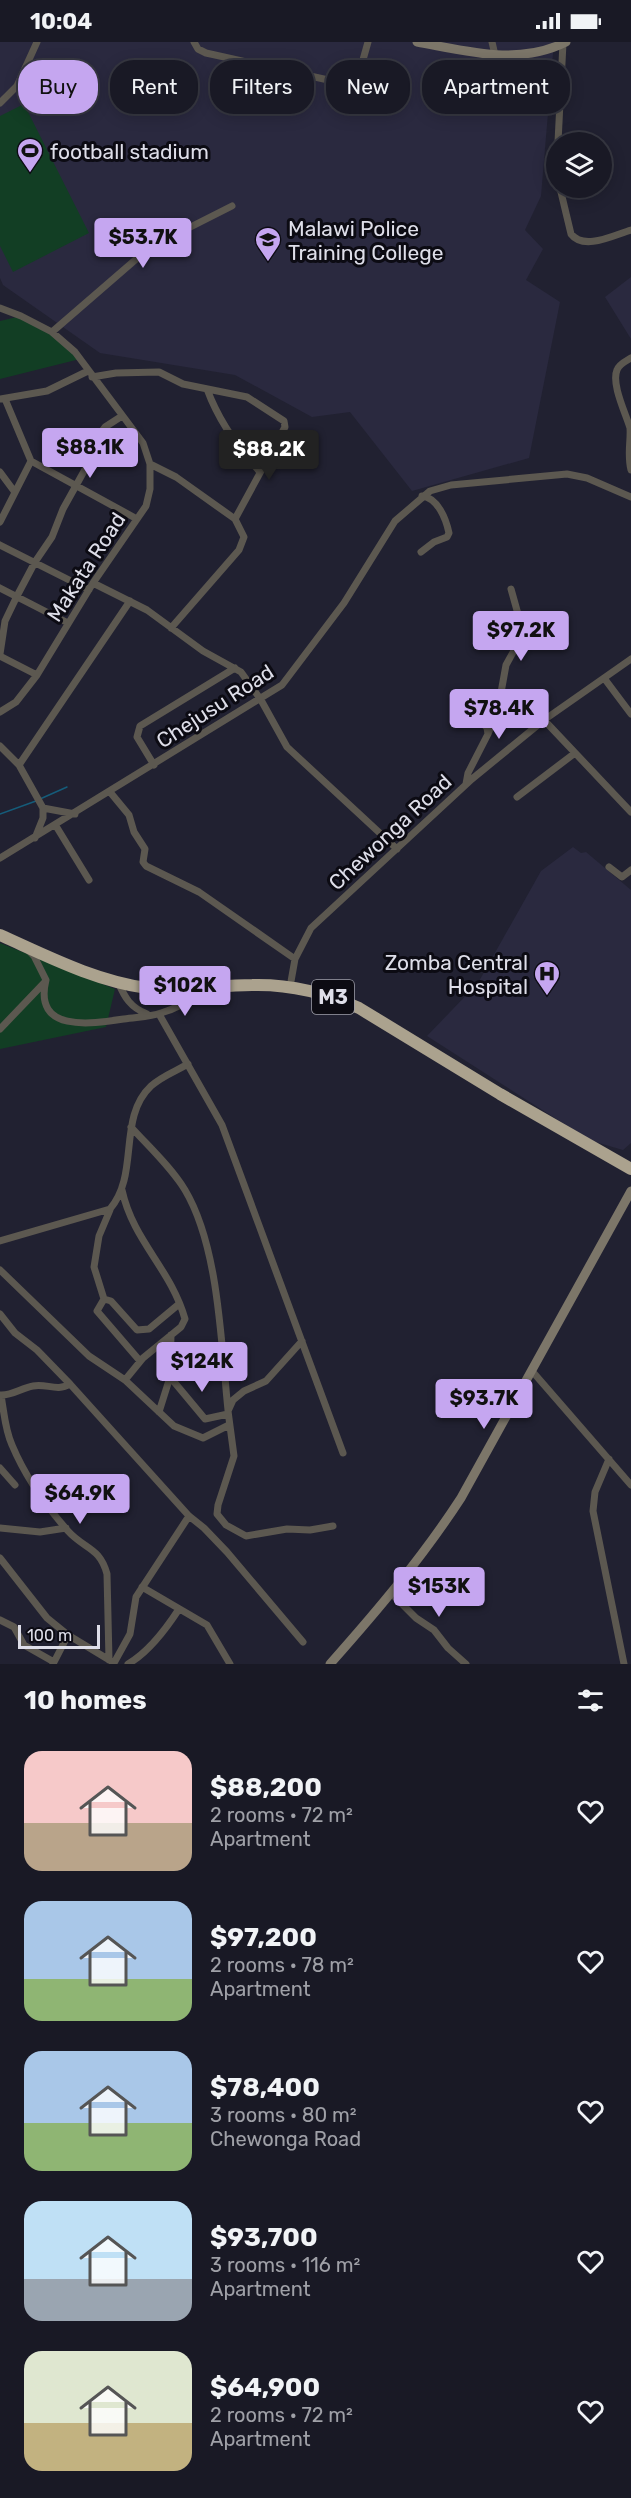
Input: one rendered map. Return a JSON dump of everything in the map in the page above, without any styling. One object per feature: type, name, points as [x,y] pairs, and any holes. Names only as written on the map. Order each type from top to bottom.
[{"type":"highway","name":"M3","points":[[0,934],[82,971],[118,982],[164,990],[253,985],[290,987],[323,994],[359,1008],[631,1170]]},
{"type":"main road","points":[[417,42],[495,55],[526,55],[565,43]]},
{"type":"main road","points":[[332,1663],[432,1541],[460,1498],[631,1191]]},
{"type":"street","points":[[0,103],[17,86],[37,42]]},
{"type":"street","points":[[194,42],[198,49],[206,53],[351,85],[357,81],[368,42]]},
{"type":"street","points":[[492,42],[495,55]]},
{"type":"street","points":[[559,132],[565,43]]},
{"type":"street","points":[[562,198],[571,234],[575,239],[587,242],[631,230]]},
{"type":"street","points":[[52,332],[149,248],[232,206]]},
{"type":"street","name":"Makata Road","points":[[0,308],[52,332],[75,352],[143,443],[150,464],[148,500],[137,519],[88,590],[37,675],[16,702],[0,712]]},
{"type":"street","points":[[631,358],[618,367],[616,372],[620,399],[630,429],[628,454],[631,470]]},
{"type":"street","points":[[137,519],[31,461],[3,399],[47,392],[90,374],[150,371],[159,372],[183,384],[247,397],[285,423],[285,427],[234,519]]},
{"type":"street","points":[[207,389],[221,417],[246,456],[260,472]]},
{"type":"street","points":[[37,675],[0,655],[6,621],[34,562],[52,537],[63,509],[94,451],[101,431],[122,416]]},
{"type":"street","points":[[0,522],[31,461]]},
{"type":"street","points":[[150,464],[176,477],[234,519],[244,537],[239,550],[171,628]]},
{"type":"street","points":[[0,471],[14,491]]},
{"type":"street","name":"Chejusu Road","points":[[0,858],[261,700],[286,681],[344,603],[385,534],[422,496],[451,485],[574,474],[631,497]]},
{"type":"street","points":[[421,552],[434,542],[447,537],[449,533],[434,500],[422,496]]},
{"type":"street","points":[[0,545],[88,590]]},
{"type":"street","points":[[93,583],[130,601],[203,651],[245,676],[287,747],[397,849]]},
{"type":"street","points":[[0,588],[68,624]]},
{"type":"street","points":[[466,784],[468,773],[481,751],[498,709],[506,665],[522,636],[511,589]]},
{"type":"street","points":[[18,765],[130,601]]},
{"type":"street","name":"Chewonga Road","points":[[290,987],[294,959],[311,928],[466,784],[544,720],[631,659]]},
{"type":"street","points":[[154,765],[137,737],[140,726],[235,668]]},
{"type":"street","points":[[604,678],[631,714]]},
{"type":"street","points":[[468,705],[487,728],[488,734]]},
{"type":"street","points":[[544,720],[631,812]]},
{"type":"street","points":[[0,746],[18,765],[43,808],[43,818],[35,838]]},
{"type":"street","points":[[481,751],[490,764]]},
{"type":"street","points":[[516,797],[575,753]]},
{"type":"street","points":[[111,792],[129,815],[134,831],[146,850],[144,864],[199,892],[294,959]]},
{"type":"street","points":[[43,808],[75,814]]},
{"type":"street","points":[[56,826],[89,880]]},
{"type":"street","points":[[609,867],[622,877],[631,870]]},
{"type":"street","points":[[23,945],[34,956],[46,980],[43,995],[46,1008],[55,1016],[84,1025],[159,1014],[186,1003],[209,988]]},
{"type":"street","points":[[0,1029],[46,980]]},
{"type":"street","points":[[118,982],[126,1000],[134,1009],[149,1015]]},
{"type":"street","points":[[159,1014],[222,1125],[343,1453]]},
{"type":"street","points":[[125,1380],[140,1361],[185,1321],[166,1276],[138,1235],[126,1211],[122,1190],[130,1127],[147,1090],[159,1080],[188,1064]]},
{"type":"street","points":[[130,1127],[175,1175],[192,1202],[215,1280],[229,1425],[234,1446],[234,1456],[216,1509],[222,1522],[242,1535],[252,1537],[286,1529],[310,1530],[333,1526]]},
{"type":"street","points":[[122,1190],[110,1209],[99,1236],[94,1268],[104,1299],[97,1311],[140,1361]]},
{"type":"street","points":[[0,1241],[110,1209]]},
{"type":"street","points":[[0,1270],[89,1356],[125,1380],[174,1426],[203,1438],[229,1425]]},
{"type":"street","points":[[104,1299],[111,1301],[137,1330],[149,1329],[179,1304]]},
{"type":"street","points":[[0,1314],[15,1333],[37,1350],[70,1384],[189,1516],[227,1552],[303,1642]]},
{"type":"street","points":[[159,1412],[170,1377],[171,1335]]},
{"type":"street","points":[[228,1412],[233,1400],[244,1391],[266,1381],[302,1341]]},
{"type":"street","points":[[532,1371],[631,1485]]},
{"type":"street","points":[[170,1377],[205,1419],[228,1412]]},
{"type":"street","points":[[70,1384],[54,1389],[31,1386],[11,1395],[1,1395],[11,1444],[29,1478],[66,1528],[98,1553],[103,1561],[113,1662]]},
{"type":"street","points":[[609,1459],[595,1492],[593,1511],[624,1664]]},
{"type":"street","points":[[0,1468],[15,1485]]},
{"type":"street","points":[[113,1662],[130,1634],[133,1604],[189,1516]]},
{"type":"street","points":[[0,1528],[40,1532],[66,1528]]},
{"type":"street","points":[[0,1558],[47,1618],[68,1635],[113,1662]]},
{"type":"street","points":[[142,1587],[207,1625],[230,1664]]},
{"type":"street","points":[[391,1593],[416,1618],[434,1630],[466,1664]]},
{"type":"street","points":[[128,1664],[144,1653],[171,1622],[179,1609]]},
{"type":"street","points":[[0,1620],[14,1627],[24,1645],[53,1663],[68,1635]]},
{"type":"shaded area","name":"Malawi Police Training College","points":[[0,42],[554,42],[552,60],[422,60],[422,114],[548,114],[541,196],[525,230],[543,249],[526,280],[560,302],[529,458],[412,491],[350,412],[312,417],[235,375],[100,353],[3,285],[0,278]]},
{"type":"shaded area","points":[[631,277],[631,339],[605,297]]},
{"type":"shaded area","name":"Zomba Central Hospital","points":[[573,847],[581,853],[586,852],[631,890],[631,1143],[623,1150],[592,1141],[427,1036],[478,983],[541,871]]},
{"type":"green space","name":"football stadium","points":[[18,107],[18,114],[29,114],[89,233],[13,272],[0,246],[0,116]]},
{"type":"green space","points":[[21,316],[52,332],[80,359],[0,379],[0,321]]},
{"type":"green space","points":[[0,943],[115,989],[106,1027],[0,1049]]},
{"type":"waterway","points":[[40,799],[67,787]]},
{"type":"waterway","points":[[0,814],[36,801]]},
{"type":"place","name":"football stadium","points":[[30,174]]},
{"type":"place","name":"Malawi Police Training College","points":[[268,263]]},
{"type":"place","name":"Zomba Central Hospital","points":[[547,997]]}]
